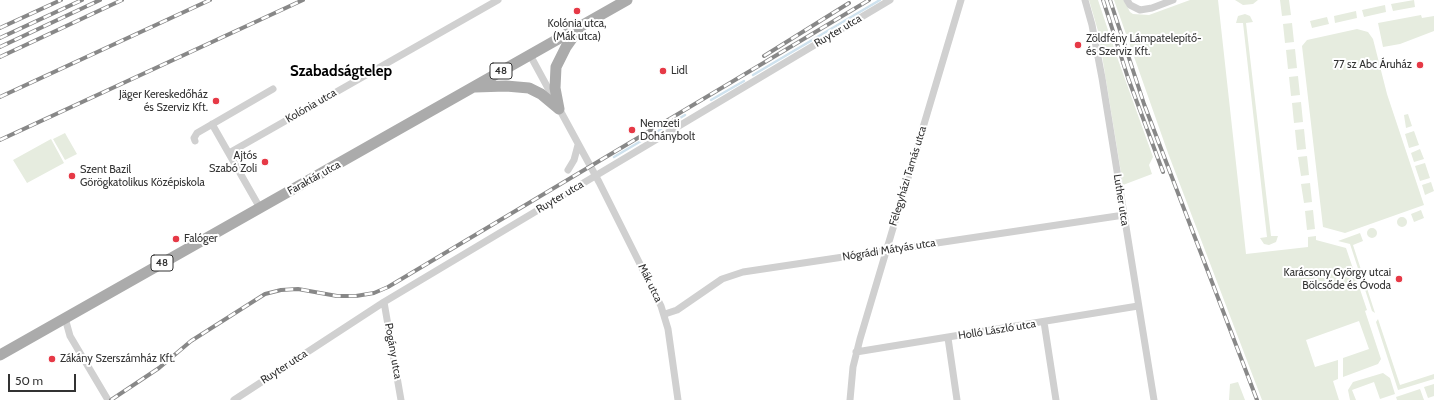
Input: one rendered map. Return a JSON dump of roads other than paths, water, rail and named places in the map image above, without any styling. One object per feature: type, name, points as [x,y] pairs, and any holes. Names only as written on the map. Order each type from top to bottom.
[{"type":"main road","name":"Faraktár utca","points":[[0,355],[627,0]]},
{"type":"main road","points":[[559,109],[555,88],[556,67],[566,47],[581,26]]},
{"type":"main road","points":[[473,87],[506,86],[529,88],[541,94],[559,109]]},
{"type":"street","name":"Kolónia utca","points":[[229,153],[498,0]]},
{"type":"street","name":"Ruyter utca","points":[[234,400],[384,302],[890,0]]},
{"type":"street","name":"Félegyházi Tamás utca","points":[[850,400],[852,374],[856,352],[961,0]]},
{"type":"street","name":"Luther utca","points":[[1085,0],[1094,31],[1154,400]]},
{"type":"street","points":[[1128,1],[1136,9],[1144,10],[1173,0]]},
{"type":"street","name":"Mák utca","points":[[530,55],[578,145],[596,175],[650,280],[665,314],[678,400]]},
{"type":"street","points":[[195,141],[195,136],[197,133],[273,89]]},
{"type":"street","points":[[212,124],[260,208]]},
{"type":"street","points":[[568,170],[575,157],[578,145]]},
{"type":"street","name":"Nógrádi Mátyás utca","points":[[665,314],[677,310],[716,283],[733,274],[1124,215]]},
{"type":"street","name":"Pogány utca","points":[[384,302],[401,400]]},
{"type":"street","name":"Holló László utca","points":[[856,352],[1138,306]]},
{"type":"street","points":[[64,318],[70,336],[108,400]]},
{"type":"street","points":[[1044,322],[1056,400]]},
{"type":"street","points":[[948,338],[958,400]]},
{"type":"waterway","points":[[753,75],[880,0]]},
{"type":"waterway","points":[[711,100],[744,81]]},
{"type":"waterway","points":[[614,157],[685,115]]},
{"type":"railway","points":[[0,28],[61,0]]},
{"type":"railway","points":[[0,38],[82,0]]},
{"type":"railway","points":[[0,47],[100,0]]},
{"type":"railway","points":[[0,57],[122,0]]},
{"type":"railway","points":[[0,97],[210,0]]},
{"type":"railway","points":[[0,140],[303,0]]},
{"type":"railway","points":[[111,400],[159,368],[191,341],[265,294],[281,290],[298,289],[337,296],[356,296],[374,293],[388,287],[869,0]]},
{"type":"railway","points":[[1103,0],[1128,78],[1163,172]]},
{"type":"railway","points":[[1110,0],[1144,104],[1257,400]]},
{"type":"railway","points":[[764,56],[849,3]]},
{"type":"place","name":"Kolónia utca, (Mák utca)","points":[[577,11]]},
{"type":"place","name":"Zöldfény Lámpatelepítő- és Szerviz Kft.","points":[[1078,45]]},
{"type":"place","name":"77 sz Abc Áruház","points":[[1420,65]]},
{"type":"place","name":"Lidl","points":[[663,71]]},
{"type":"place","name":"Jäger Kereskedőház és Szerviz Kft.","points":[[216,101]]},
{"type":"place","name":"Nemzeti Dohánybolt","points":[[632,130]]},
{"type":"place","name":"Ajtós Szabó Zoli","points":[[265,162]]},
{"type":"place","name":"Szent Bazil Görögkatolikus Középiskola","points":[[72,176]]},
{"type":"place","name":"Falóger","points":[[176,239]]},
{"type":"place","name":"Karácsony György utcai Bölcsőde és Óvoda","points":[[1399,279]]},
{"type":"place","name":"Zákány Szerszámház Kft.","points":[[52,359]]},
{"type":"district","name":"Szabadságtelep","points":[[341,72]]}]
